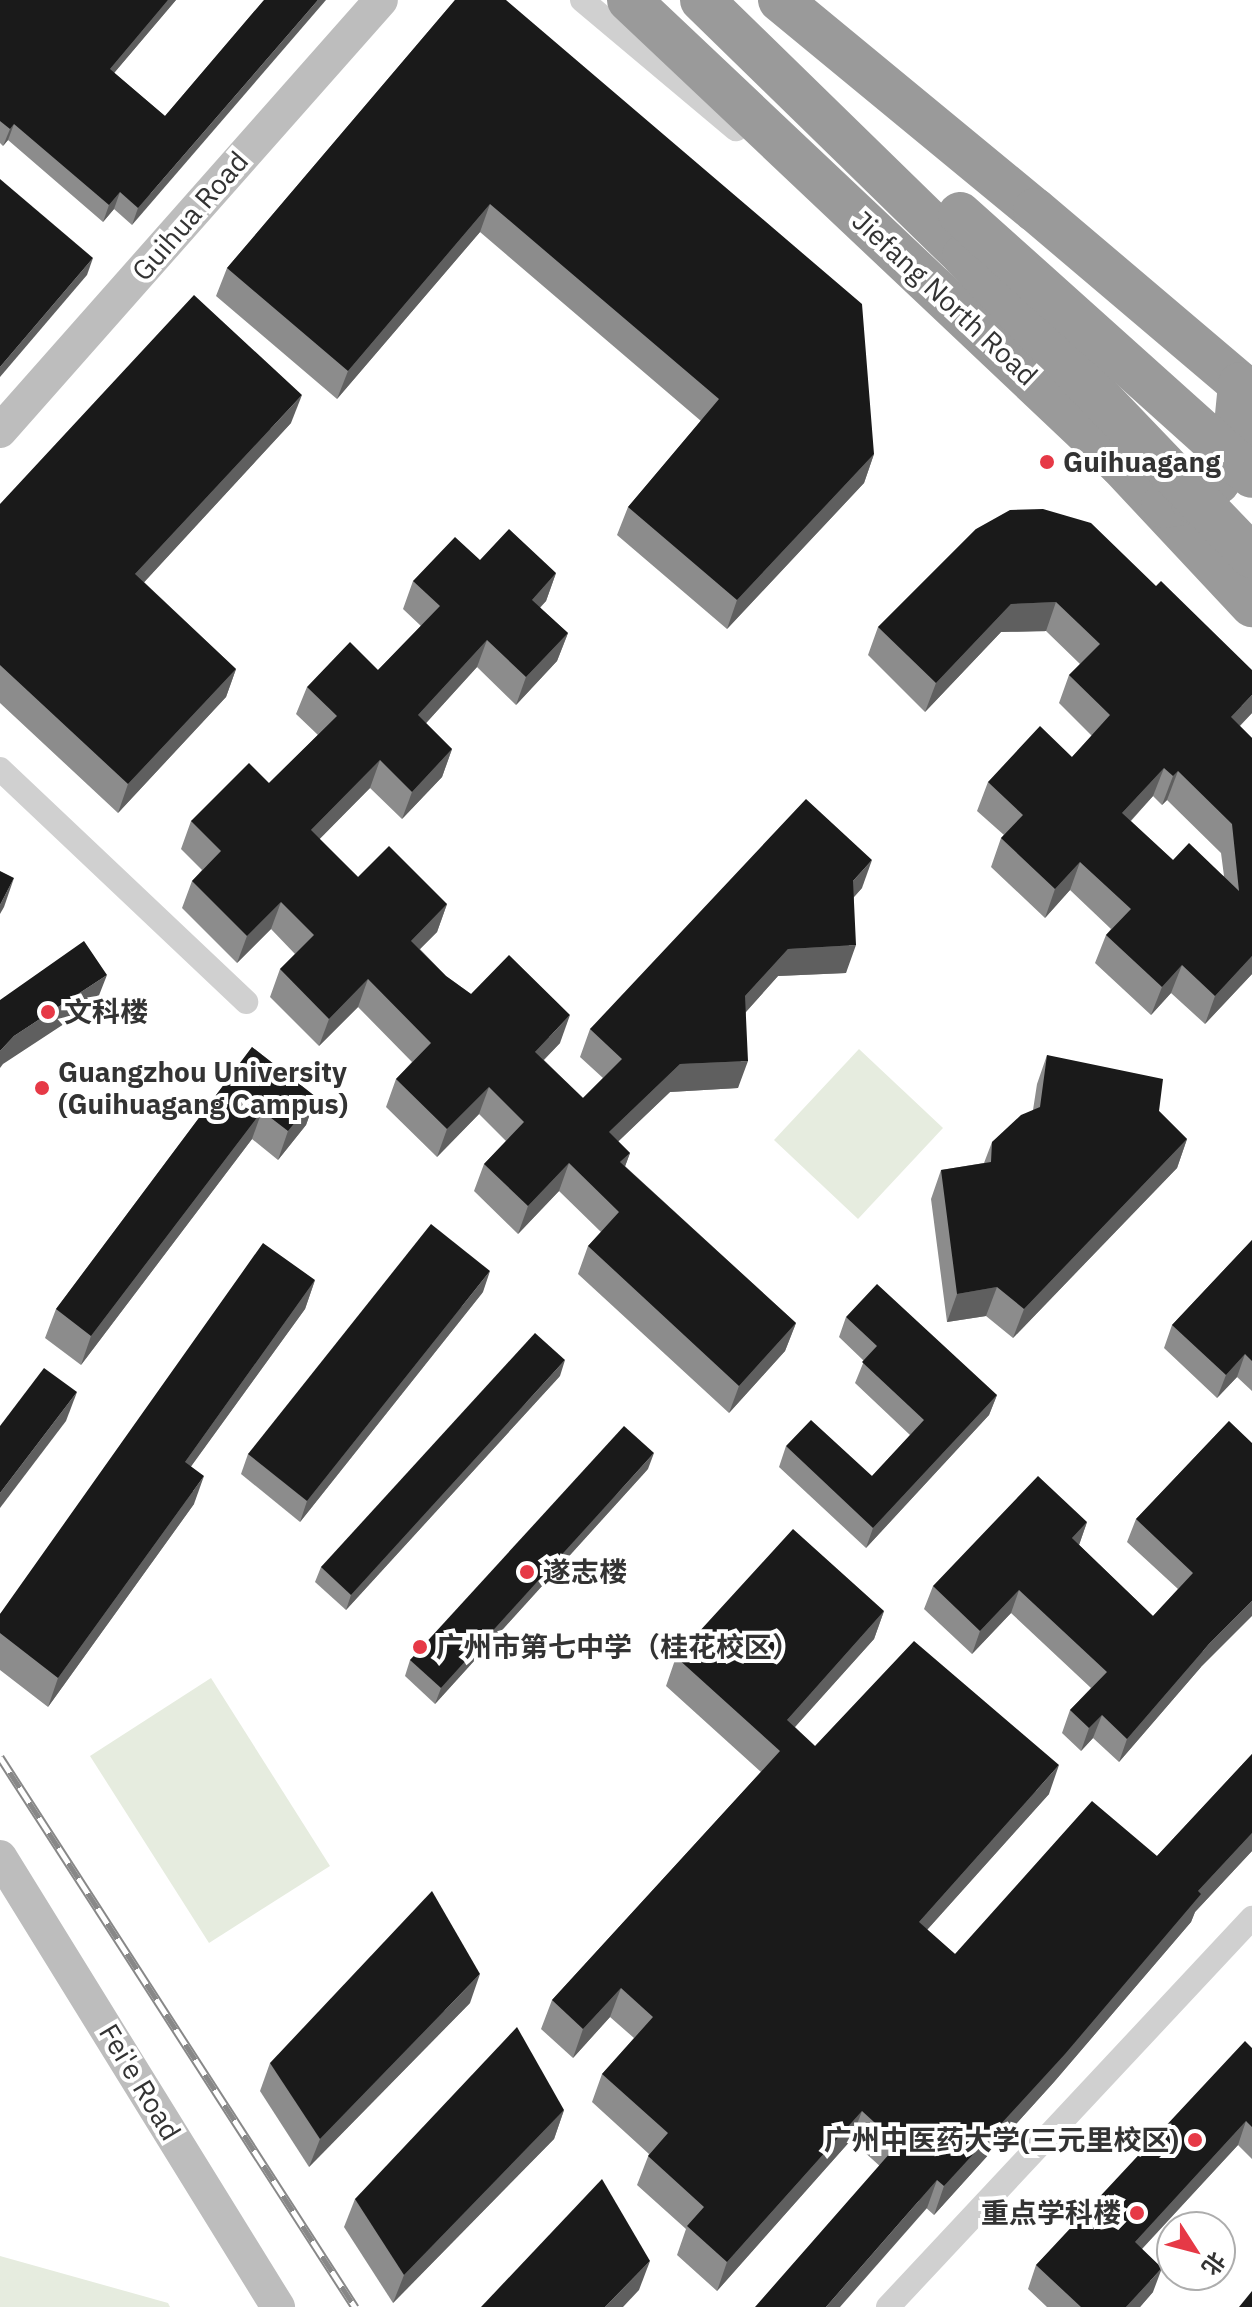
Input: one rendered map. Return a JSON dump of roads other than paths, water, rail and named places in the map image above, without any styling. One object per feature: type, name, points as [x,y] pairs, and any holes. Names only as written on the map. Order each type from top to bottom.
[{"type":"highway","name":"Jiefang North Road","points":[[629,0],[988,338],[1160,506],[1252,605]]},
{"type":"highway","points":[[702,0],[964,256],[1252,556]]},
{"type":"highway","points":[[708,0],[888,150],[1252,476]]},
{"type":"highway","points":[[780,0],[1248,392],[1233,456],[1218,482],[1193,502],[1160,506]]},
{"type":"street","name":"Guihua Road","points":[[0,431],[381,0]]},
{"type":"street","points":[[582,0],[988,338]]},
{"type":"street","points":[[676,0],[807,102],[1008,282]]},
{"type":"street","points":[[0,769],[246,1002]]},
{"type":"street","name":"Fei'e Road","points":[[0,1857],[278,2307]]},
{"type":"street","points":[[888,2307],[1252,1918]]},
{"type":"railway","points":[[0,1757],[355,2307]]},
{"type":"place","name":"Guihuagang","points":[[1047,462]]},
{"type":"place","name":"文科楼","points":[[48,1012]]},
{"type":"place","name":"Guangzhou University (Guihuagang Campus)","points":[[42,1088]]},
{"type":"place","name":"遂志楼","points":[[527,1572]]},
{"type":"place","name":"广州市第七中学（桂花校区）","points":[[420,1647]]},
{"type":"place","name":"广州中医药大学(三元里校区)","points":[[1195,2140]]},
{"type":"place","name":"重点学科楼","points":[[1137,2213]]}]
